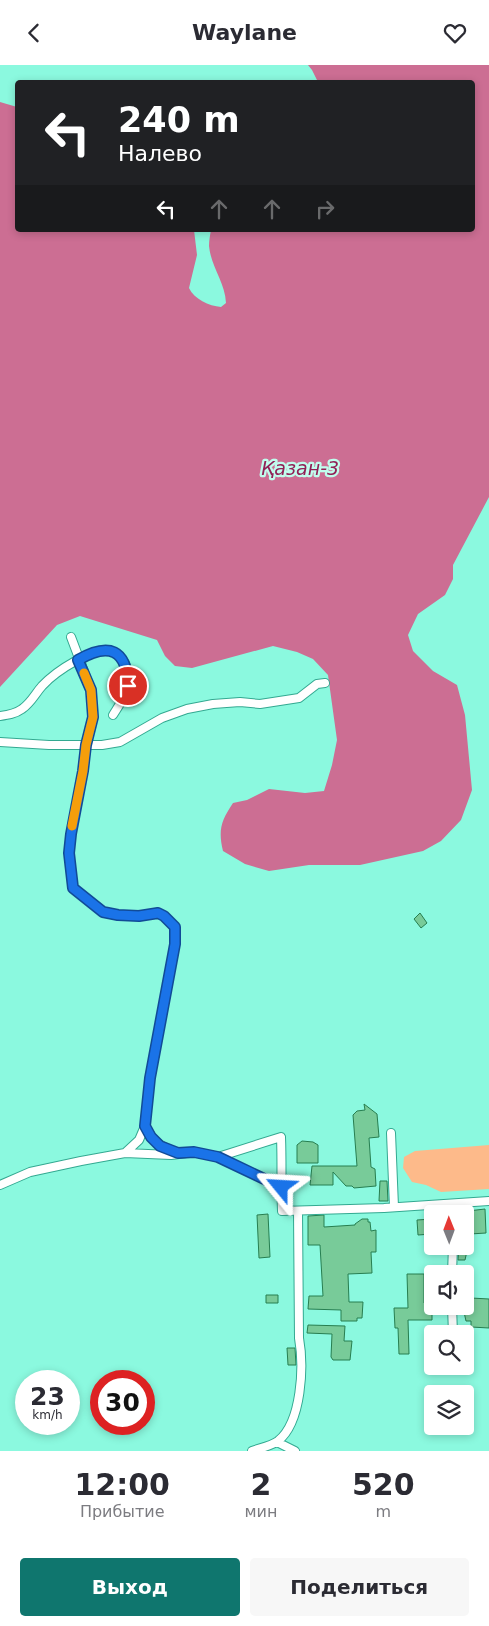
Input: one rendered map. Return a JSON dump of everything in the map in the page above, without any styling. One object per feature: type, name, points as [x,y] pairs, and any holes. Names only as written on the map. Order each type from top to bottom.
[{"type":"street","points":[[71,637],[78,660],[91,690],[93,717],[86,745],[69,853],[73,888],[103,912],[139,916],[158,913],[175,927],[175,944],[150,1078],[145,1126],[139,1140],[125,1153]]},
{"type":"street","points":[[0,716],[12,714],[22,709],[52,676],[92,652],[106,650],[116,653],[123,660],[128,672],[126,694],[113,715]]},
{"type":"street","points":[[0,742],[102,745],[120,742],[162,718],[187,709],[213,704],[240,702],[260,704],[298,698],[317,684],[325,683]]},
{"type":"street","points":[[145,1126],[151,1137],[160,1146],[178,1153]]},
{"type":"street","points":[[391,1133],[394,1207]]},
{"type":"street","points":[[218,1157],[281,1137],[282,1211],[489,1201]]},
{"type":"street","points":[[0,1185],[30,1173],[125,1153],[171,1155],[194,1152],[218,1157],[281,1187]]},
{"type":"street","points":[[252,1451],[277,1442],[288,1430],[294,1415],[301,1382],[298,1211]]},
{"type":"street","points":[[277,1442],[295,1451]]},
{"type":"shaded area","points":[[489,1145],[489,1189],[441,1192],[426,1185],[412,1182],[403,1168],[404,1157],[415,1151]]},
{"type":"water","name":"Қазан-3","points":[[308,65],[489,65],[489,497],[453,565],[453,579],[445,595],[418,614],[408,635],[413,651],[433,671],[457,685],[465,715],[472,790],[461,820],[441,841],[423,851],[360,865],[309,865],[269,871],[245,864],[223,851],[222,826],[233,803],[247,800],[269,789],[305,793],[324,791],[337,740],[328,675],[313,659],[297,652],[273,646],[192,668],[175,666],[165,656],[157,640],[80,616],[57,625],[0,687],[0,102],[15,106],[15,232],[194,232],[197,255],[189,288],[198,299],[212,305],[221,307],[226,303],[223,288],[210,254],[211,232],[475,232],[475,80],[317,80]]},
{"type":"building","points":[[420,913],[427,923],[421,928],[414,919]]},
{"type":"building","points":[[364,1104],[377,1114],[379,1137],[369,1138],[371,1167],[375,1169],[376,1186],[354,1188],[346,1186],[333,1172],[333,1185],[310,1185],[312,1166],[357,1166],[353,1115],[357,1111],[365,1110]]},
{"type":"building","points":[[302,1141],[313,1142],[318,1145],[318,1163],[297,1163],[297,1145]]},
{"type":"building","points":[[380,1181],[387,1181],[388,1201],[379,1201]]},
{"type":"building","points":[[485,1209],[486,1233],[474,1234],[474,1210]]},
{"type":"building","points":[[268,1214],[270,1257],[259,1258],[257,1215]]},
{"type":"building","points":[[324,1215],[324,1227],[355,1225],[362,1219],[368,1219],[371,1231],[376,1230],[376,1252],[371,1252],[372,1273],[348,1274],[349,1302],[363,1302],[362,1318],[357,1318],[357,1321],[341,1321],[341,1310],[308,1309],[309,1296],[323,1296],[320,1245],[308,1245],[308,1216]]},
{"type":"building","points":[[417,1220],[424,1220],[424,1235],[418,1235]]},
{"type":"building","points":[[458,1255],[466,1255],[465,1260],[458,1260]]},
{"type":"building","points":[[407,1274],[424,1274],[424,1315],[432,1315],[432,1320],[408,1320],[409,1354],[399,1354],[398,1328],[395,1328],[394,1308],[408,1308]]},
{"type":"building","points":[[266,1295],[278,1295],[278,1303],[266,1303]]},
{"type":"building","points":[[474,1298],[489,1299],[489,1328],[474,1327],[474,1325],[471,1325],[471,1321],[466,1321],[465,1315],[474,1315]]},
{"type":"building","points":[[308,1325],[345,1326],[344,1341],[352,1341],[350,1360],[333,1360],[331,1357],[332,1334],[307,1333]]},
{"type":"building","points":[[287,1348],[295,1348],[296,1365],[288,1365]]},
{"type":"slow traffic","points":[[72,826],[86,745],[93,717],[91,690],[84,673]]},
{"type":"route","points":[[128,686],[128,672],[123,660],[116,653],[106,650],[92,652],[78,660],[91,690],[93,717],[86,745],[69,853],[73,888],[103,912],[139,916],[158,913],[175,927],[175,944],[150,1078],[145,1126],[151,1137],[160,1146],[178,1153],[194,1152],[218,1157],[281,1187]]}]
